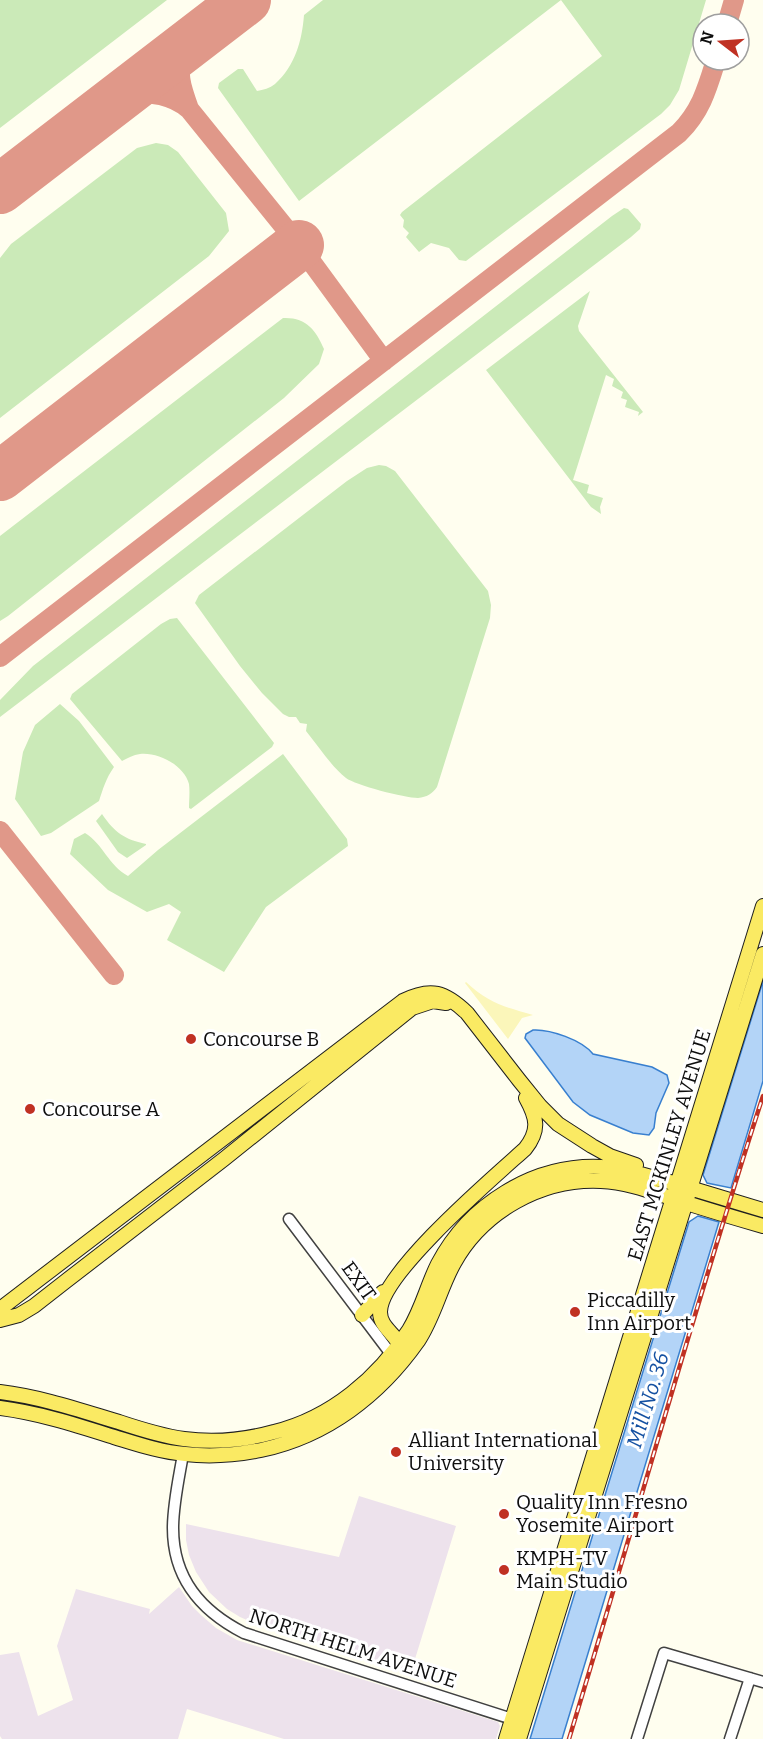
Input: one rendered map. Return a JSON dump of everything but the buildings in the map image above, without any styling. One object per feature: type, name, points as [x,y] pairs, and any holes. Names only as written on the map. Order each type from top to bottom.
[{"type":"main road","name":"EAST MCKINLEY AVENUE","points":[[519,1739],[595,1495],[763,906]]},
{"type":"main road","name":"EAST MCKINLEY AVENUE","points":[[684,1186],[763,954]]},
{"type":"main road","points":[[0,1309],[403,1001],[428,992],[438,993],[456,1002],[467,1013],[540,1106],[558,1124],[574,1136],[610,1156],[666,1174],[684,1186]]},
{"type":"main road","points":[[0,1320],[19,1315],[34,1306],[254,1135],[412,1008],[433,1001],[454,1006],[467,1013]]},
{"type":"main road","points":[[362,1316],[444,1224],[530,1142],[536,1129],[535,1116],[519,1080]]},
{"type":"main road","points":[[244,1122],[254,1135]]},
{"type":"main road","points":[[0,1408],[39,1414],[155,1449],[183,1454],[212,1456],[238,1454],[275,1446],[332,1422],[358,1406],[387,1380],[438,1265],[456,1236],[477,1213],[513,1188],[555,1172],[599,1167],[629,1171],[763,1210]]},
{"type":"main road","points":[[183,1454],[189,1448],[254,1443],[273,1433],[306,1421],[336,1405],[398,1353],[419,1340],[460,1253],[477,1232],[497,1214],[535,1192],[590,1181],[615,1182],[763,1226]]},
{"type":"main road","name":"EAST MCKINLEY AVENUE","points":[[506,1739],[614,1389],[680,1201]]},
{"type":"main road","points":[[398,1275],[383,1297],[380,1313],[398,1353]]},
{"type":"main road","points":[[595,1495],[600,1458],[616,1404],[614,1389]]},
{"type":"main road","points":[[0,1392],[47,1401],[183,1439],[227,1440],[273,1433]]},
{"type":"main road","points":[[512,1719],[515,1720],[517,1726],[513,1739]]},
{"type":"street","name":"EXIT","points":[[289,1219],[362,1316],[398,1353]]},
{"type":"street","name":"NORTH HELM AVENUE","points":[[183,1454],[173,1527],[175,1551],[181,1571],[194,1595],[215,1616],[252,1636],[512,1719]]},
{"type":"street","points":[[637,1739],[664,1653],[763,1682]]},
{"type":"street","points":[[730,1739],[750,1678]]},
{"type":"shaded area","points":[[359,1496],[456,1526],[411,1672],[240,1617],[227,1609],[209,1592],[196,1572],[189,1555],[186,1524],[339,1557]]},
{"type":"shaded area","points":[[179,1587],[201,1615],[216,1628],[237,1640],[498,1722],[500,1726],[496,1739],[284,1739],[187,1709],[178,1739],[2,1739],[0,1736],[0,1655],[19,1652],[38,1716],[73,1700],[57,1646],[76,1589],[150,1609],[149,1614]]},
{"type":"green space","points":[[0,0],[167,0],[0,128]]},
{"type":"green space","points":[[323,0],[561,0],[299,201],[218,88],[219,83],[238,69],[243,69],[257,91],[275,84],[288,69],[296,52],[304,15]]},
{"type":"green space","points":[[561,0],[706,0],[702,12],[691,12],[691,50],[679,90],[661,114],[466,261],[459,260],[449,248],[431,243],[419,252],[406,237],[409,233],[403,227],[404,220],[400,215],[402,212],[602,56]]},
{"type":"green space","points":[[156,143],[168,145],[178,152],[226,213],[229,231],[209,256],[0,418],[0,258],[11,244],[137,148]]},
{"type":"green space","points":[[624,208],[628,209],[641,224],[640,229],[631,237],[0,717],[0,700],[33,666]]},
{"type":"green space","points":[[590,291],[578,326],[579,331],[643,412],[638,416],[639,412],[625,407],[627,400],[621,398],[623,392],[612,386],[614,379],[606,375],[573,480],[589,485],[587,493],[603,498],[600,507],[601,514],[591,507],[486,370]]},
{"type":"green space","points":[[283,318],[304,322],[314,331],[324,349],[319,364],[284,398],[0,621],[0,536]]},
{"type":"green space","points":[[379,465],[395,471],[488,591],[491,605],[490,618],[437,787],[429,795],[418,798],[380,791],[346,778],[330,762],[306,731],[307,724],[300,723],[296,717],[283,714],[262,693],[195,603],[199,595],[347,481],[367,468]]},
{"type":"green space","points":[[177,618],[274,743],[272,747],[191,809],[189,808],[189,784],[182,771],[169,761],[155,755],[140,754],[122,761],[70,699],[72,694],[161,624]]},
{"type":"green space","points":[[60,704],[79,721],[114,767],[99,801],[51,833],[41,836],[15,799],[23,752],[35,725]]},
{"type":"green space","points":[[283,754],[347,839],[348,846],[266,907],[224,972],[167,940],[181,912],[169,904],[147,912],[108,890],[70,854],[74,839],[85,833],[128,876],[158,850]]},
{"type":"green space","points":[[102,814],[121,834],[146,845],[127,858],[118,852],[96,821]]},
{"type":"sand","points":[[466,982],[489,1000],[533,1015],[522,1018],[508,1039]]},
{"type":"water","points":[[763,981],[763,1081],[731,1188],[707,1183],[703,1175]]},
{"type":"water","points":[[533,1030],[565,1036],[581,1044],[593,1054],[652,1067],[667,1075],[669,1083],[656,1113],[654,1128],[649,1135],[633,1133],[590,1115],[573,1102],[525,1038],[526,1034]]},
{"type":"water","name":"Mill No. 36","points":[[698,1216],[719,1222],[562,1739],[530,1739],[689,1222]]},
{"type":"taxiway","points":[[730,12],[734,0]]},
{"type":"taxiway","points":[[183,49],[180,79],[189,109]]},
{"type":"taxiway","points":[[0,657],[679,133],[698,108],[712,72]]},
{"type":"taxiway","points":[[127,92],[167,97],[189,109],[299,245],[384,361]]},
{"type":"taxiway","points":[[0,831],[114,975]]},
{"type":"runway","points":[[0,189],[246,0]]},
{"type":"runway","points":[[0,476],[299,245]]},
{"type":"railway","points":[[569,1739],[688,1337],[763,1096]]},
{"type":"place","name":"Concourse B","points":[[191,1039]]},
{"type":"place","name":"Concourse A","points":[[30,1109]]},
{"type":"place","name":"Piccadilly Inn Airport","points":[[575,1312]]},
{"type":"place","name":"Alliant International University","points":[[396,1452]]},
{"type":"place","name":"Quality Inn Fresno Yosemite Airport","points":[[504,1514]]},
{"type":"place","name":"KMPH-TV Main Studio","points":[[504,1570]]}]
